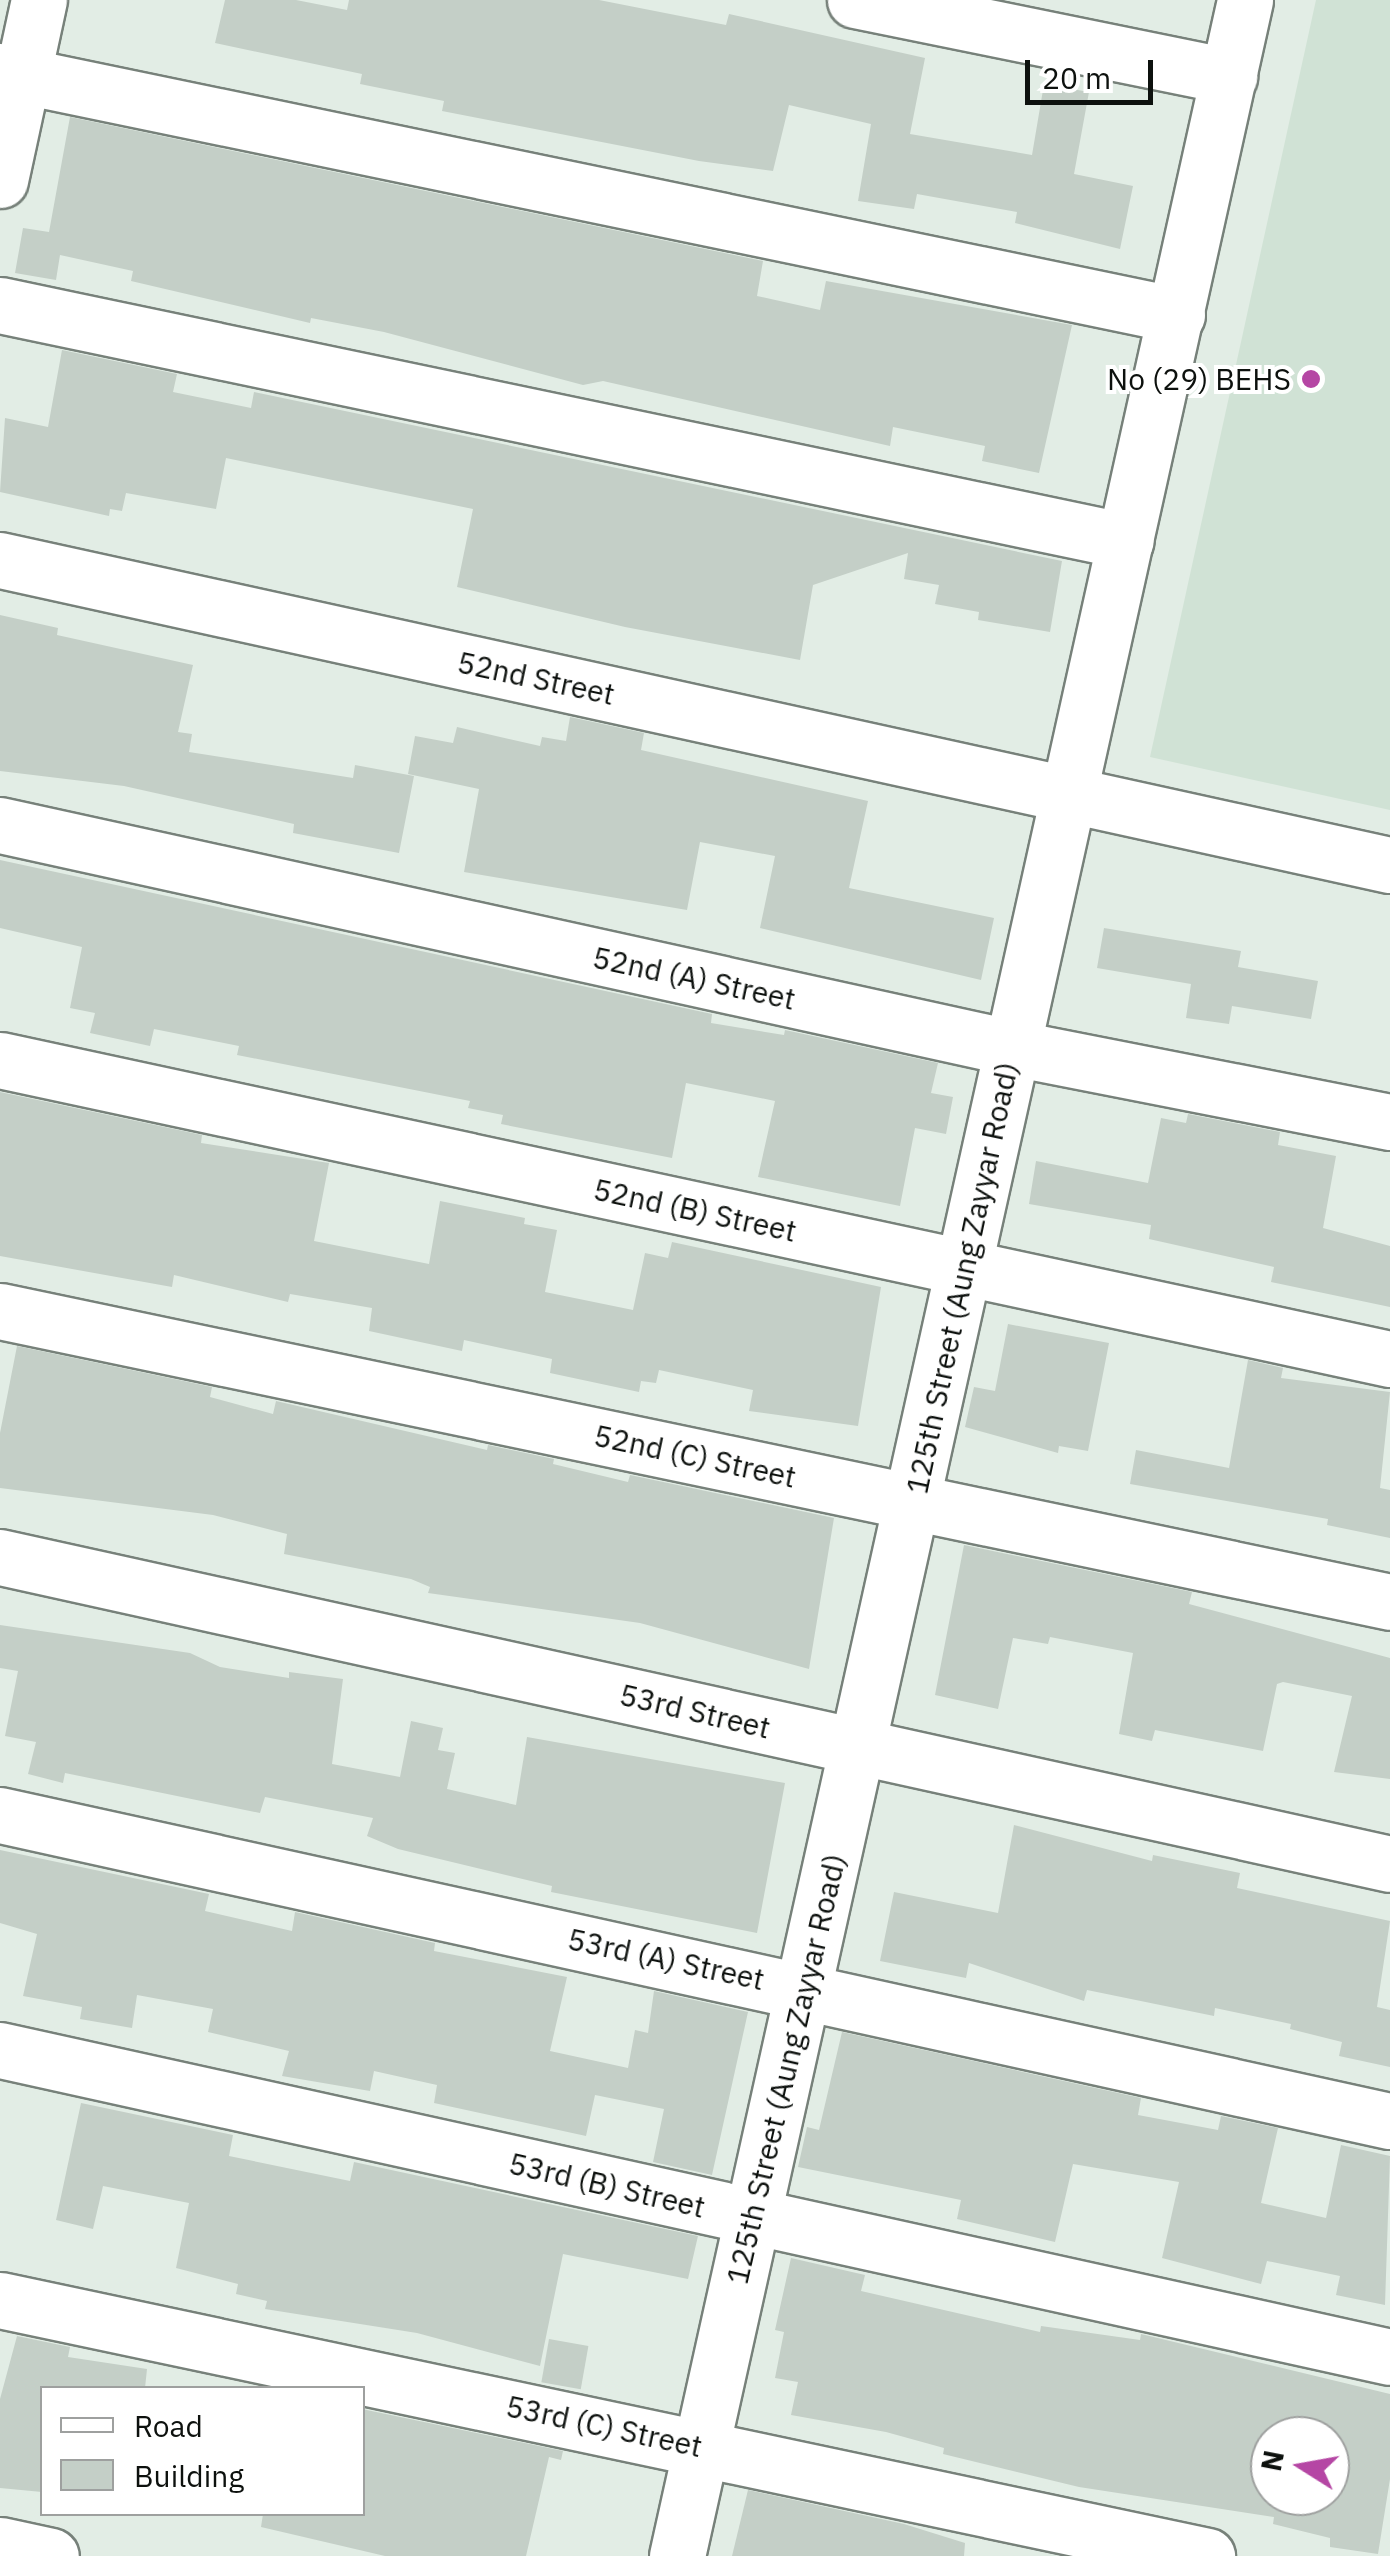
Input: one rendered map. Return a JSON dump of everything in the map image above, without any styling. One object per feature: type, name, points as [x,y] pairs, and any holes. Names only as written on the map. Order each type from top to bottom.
[{"type":"street","points":[[0,180],[11,73],[39,0]]},
{"type":"street","points":[[855,0],[1230,76]]},
{"type":"street","name":"125th Street (Aung Zayyar Road)","points":[[677,2556],[1072,795],[1245,0]]},
{"type":"street","points":[[11,73],[1176,314]]},
{"type":"street","points":[[0,305],[1126,540]]},
{"type":"street","name":"52nd Street","points":[[0,560],[1390,865]]},
{"type":"street","name":"52nd (A) Street","points":[[0,825],[1013,1048],[1390,1122]]},
{"type":"street","name":"52nd (B) Street","points":[[0,1060],[1390,1359]]},
{"type":"street","name":"52nd (C) Street","points":[[0,1311],[1390,1602]]},
{"type":"street","name":"53rd Street","points":[[0,1557],[1390,1864]]},
{"type":"street","name":"53rd (A) Street","points":[[0,1815],[804,1988],[1390,2121]]},
{"type":"street","name":"53rd (B) Street","points":[[0,2050],[1390,2357]]},
{"type":"street","name":"53rd (C) Street","points":[[0,2300],[1207,2556]]},
{"type":"street","points":[[0,2545],[51,2556]]},
{"type":"shaded area","name":"No (29) BEHS","points":[[1316,0],[1390,0],[1390,810],[1150,757]]},
{"type":"building","points":[[225,0],[296,0],[347,10],[349,0],[599,0],[726,25],[729,14],[925,58],[910,134],[1032,155],[1044,84],[1089,92],[1074,174],[1133,186],[1120,249],[1015,223],[1017,212],[917,194],[914,209],[858,201],[871,124],[789,105],[773,171],[699,161],[442,111],[444,101],[360,84],[362,74],[215,43]]},
{"type":"building","points":[[70,117],[763,261],[757,296],[820,310],[826,281],[1072,325],[1039,473],[982,461],[985,446],[893,427],[890,446],[603,381],[583,385],[384,332],[311,318],[310,323],[131,281],[133,271],[60,255],[56,280],[15,273],[23,228],[49,232]]},
{"type":"building","points":[[62,350],[177,374],[173,392],[251,408],[254,392],[1062,561],[1050,632],[978,620],[979,612],[935,604],[939,585],[904,579],[908,553],[813,585],[800,660],[625,627],[457,587],[473,509],[226,458],[216,509],[126,493],[122,511],[110,509],[109,516],[0,492],[5,418],[48,427]]},
{"type":"building","points":[[0,615],[58,628],[57,635],[193,665],[178,732],[192,734],[189,752],[353,778],[355,765],[414,776],[399,853],[293,833],[294,824],[124,786],[0,771]]},
{"type":"building","points":[[570,717],[644,733],[641,750],[868,801],[849,888],[994,918],[981,980],[760,928],[775,856],[700,842],[687,910],[464,872],[479,789],[408,774],[415,736],[453,743],[457,727],[540,746],[542,737],[566,741]]},
{"type":"building","points":[[0,860],[712,1014],[711,1023],[784,1035],[785,1030],[938,1063],[931,1093],[953,1097],[946,1134],[915,1128],[900,1206],[758,1177],[775,1101],[686,1083],[672,1158],[501,1124],[503,1115],[468,1108],[470,1101],[237,1055],[239,1046],[154,1029],[150,1046],[90,1033],[95,1013],[70,1008],[82,947],[0,928]]},
{"type":"building","points":[[1104,928],[1241,951],[1238,967],[1318,981],[1311,1019],[1232,1006],[1229,1024],[1186,1018],[1191,984],[1097,968]]},
{"type":"building","points":[[0,1092],[202,1135],[201,1143],[329,1163],[314,1241],[429,1264],[440,1201],[525,1218],[524,1224],[557,1230],[545,1292],[633,1310],[645,1253],[668,1258],[672,1242],[881,1287],[858,1426],[749,1411],[753,1390],[659,1370],[656,1383],[641,1381],[639,1392],[550,1373],[552,1359],[464,1340],[462,1351],[369,1331],[372,1308],[290,1294],[288,1302],[174,1275],[172,1287],[0,1256]]},
{"type":"building","points":[[1188,1114],[1280,1132],[1278,1145],[1336,1156],[1323,1228],[1390,1246],[1390,1307],[1271,1282],[1274,1267],[1149,1239],[1151,1225],[1029,1204],[1036,1161],[1148,1183],[1161,1118],[1186,1123]]},
{"type":"building","points":[[1008,1324],[1109,1343],[1088,1451],[1059,1446],[1058,1453],[965,1427],[974,1387],[995,1391]]},
{"type":"building","points":[[17,1346],[212,1387],[210,1397],[273,1414],[276,1401],[487,1450],[488,1445],[554,1459],[553,1464],[628,1482],[630,1475],[834,1518],[809,1669],[640,1623],[428,1593],[430,1587],[411,1579],[284,1554],[287,1534],[213,1515],[0,1488],[0,1433]]},
{"type":"building","points":[[1248,1360],[1283,1368],[1281,1378],[1390,1392],[1380,1488],[1390,1490],[1390,1538],[1327,1525],[1328,1519],[1130,1484],[1136,1450],[1229,1468]]},
{"type":"building","points":[[964,1545],[1192,1592],[1189,1604],[1390,1658],[1390,1779],[1334,1772],[1352,1696],[1283,1682],[1277,1684],[1263,1751],[1155,1730],[1152,1741],[1119,1734],[1133,1653],[1050,1637],[1048,1644],[1013,1638],[998,1709],[935,1695]]},
{"type":"building","points":[[0,1625],[190,1653],[220,1667],[289,1678],[289,1672],[343,1679],[332,1764],[400,1777],[411,1721],[443,1728],[438,1750],[455,1753],[447,1789],[516,1805],[527,1737],[785,1783],[757,1933],[551,1892],[552,1886],[398,1849],[367,1836],[373,1818],[265,1797],[260,1813],[65,1773],[63,1783],[28,1774],[36,1742],[5,1736],[18,1671],[0,1668]]},
{"type":"building","points":[[1014,1825],[1152,1861],[1153,1855],[1240,1873],[1237,1888],[1390,1921],[1377,2007],[1390,2010],[1390,2067],[1339,2056],[1342,2042],[1290,2029],[1291,2024],[1215,2008],[1214,2016],[1087,1990],[1084,2001],[969,1963],[966,1978],[880,1961],[894,1892],[998,1913]]},
{"type":"building","points":[[0,1850],[209,1894],[205,1911],[292,1931],[295,1912],[435,1943],[434,1951],[567,1977],[550,2051],[628,2068],[635,2030],[648,2033],[654,1991],[748,2012],[712,2175],[653,2162],[664,2109],[595,2095],[586,2136],[434,2103],[437,2085],[374,2071],[370,2091],[282,2076],[289,2051],[208,2032],[213,2009],[137,1995],[132,2028],[80,2019],[82,2007],[23,1996],[37,1934],[0,1923]]},
{"type":"building","points":[[842,2032],[1141,2098],[1138,2115],[1218,2130],[1221,2116],[1278,2128],[1261,2203],[1326,2218],[1341,2145],[1390,2156],[1385,2305],[1336,2295],[1340,2276],[1267,2261],[1261,2284],[1162,2258],[1179,2182],[1073,2164],[1055,2242],[957,2219],[961,2200],[798,2167],[807,2127],[819,2130]]},
{"type":"building","points":[[81,2103],[233,2135],[229,2156],[350,2181],[354,2162],[698,2236],[688,2279],[563,2254],[540,2366],[417,2333],[265,2309],[267,2301],[236,2294],[238,2284],[176,2268],[189,2203],[103,2186],[93,2229],[56,2220]]},
{"type":"building","points":[[791,2258],[865,2275],[861,2291],[1040,2332],[1041,2326],[1140,2340],[1141,2334],[1390,2394],[1390,2479],[1378,2554],[1330,2547],[1330,2538],[1273,2524],[1274,2517],[1268,2516],[1350,2516],[1350,2416],[1250,2416],[1250,2513],[1079,2487],[943,2454],[944,2448],[886,2432],[791,2415],[798,2382],[775,2378],[784,2332],[775,2330]]},
{"type":"building","points":[[17,2336],[70,2347],[68,2357],[147,2369],[145,2386],[40,2386],[40,2492],[0,2488],[0,2399]]},
{"type":"building","points":[[549,2339],[588,2346],[581,2389],[541,2382]]},
{"type":"building","points":[[365,2410],[563,2451],[561,2460],[549,2457],[526,2556],[385,2556],[261,2527],[263,2516],[365,2516]]},
{"type":"building","points":[[748,2490],[904,2524],[965,2543],[964,2556],[732,2556]]},
{"type":"place","name":"No (29) BEHS","points":[[1311,379]]}]
